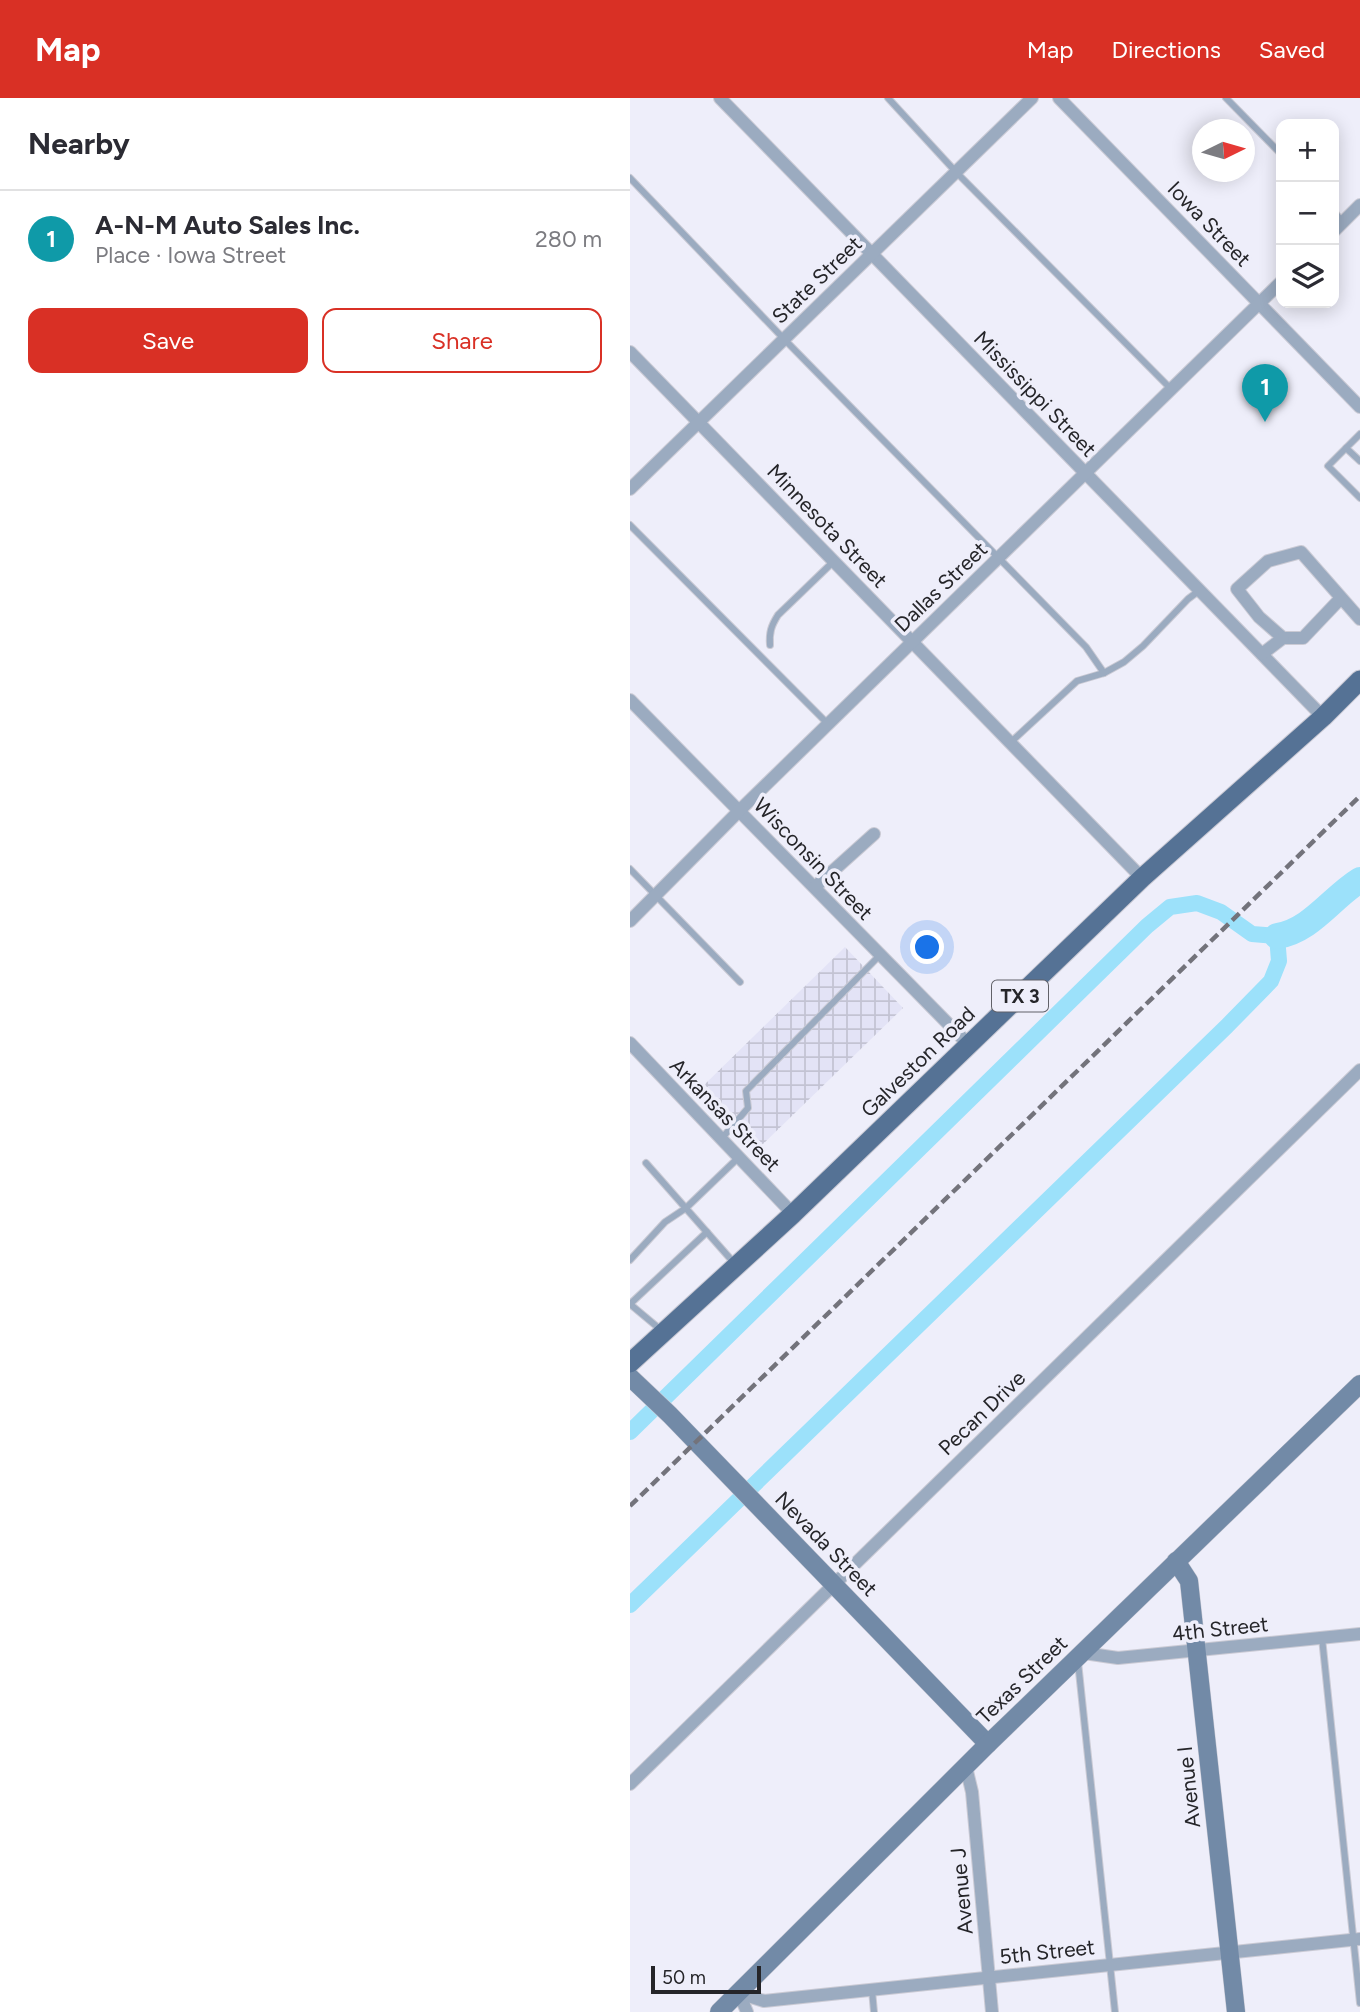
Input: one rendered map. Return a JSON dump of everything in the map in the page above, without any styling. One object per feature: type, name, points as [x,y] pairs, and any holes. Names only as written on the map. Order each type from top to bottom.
[{"type":"main road","name":"Galveston Road","points":[[630,1363],[793,1213],[1142,878],[1323,717],[1360,680]]},
{"type":"street","name":"Mississippi Street","points":[[720,98],[1323,717]]},
{"type":"street","name":"State Street","points":[[630,489],[1032,98]]},
{"type":"street","name":"Iowa Street","points":[[1059,98],[1360,407]]},
{"type":"street","points":[[1339,225],[1360,205]]},
{"type":"street","name":"Dallas Street","points":[[630,921],[1276,287]]},
{"type":"street","name":"Minnesota Street","points":[[630,352],[1142,878]]},
{"type":"street","points":[[1283,638],[1259,617],[1237,589],[1268,561],[1301,552],[1360,618]]},
{"type":"street","points":[[1262,654],[1283,638],[1303,638],[1341,598]]},
{"type":"street","name":"Wisconsin Street","points":[[630,700],[969,1045]]},
{"type":"street","points":[[815,887],[874,834]]},
{"type":"street","name":"Arkansas Street","points":[[630,1043],[793,1213]]},
{"type":"street","name":"Pecan Drive","points":[[630,1784],[1360,1070]]},
{"type":"street","name":"Nevada Street","points":[[630,1377],[988,1744]]},
{"type":"street","name":"Texas Street","points":[[719,2012],[988,1744],[1360,1384]]},
{"type":"street","name":"Avenue I","points":[[1176,1561],[1189,1581],[1236,2012]]},
{"type":"street","name":"4th Street","points":[[1081,1656],[1118,1658],[1360,1634]]},
{"type":"street","name":"Avenue J","points":[[966,1767],[972,1792],[992,2012]]},
{"type":"street","name":"5th Street","points":[[738,1993],[764,2001],[1357,1939]]},
{"type":"street","points":[[738,1993],[747,2012]]},
{"type":"lane","points":[[888,98],[956,172],[1171,389]]},
{"type":"lane","points":[[1226,98],[1276,149]]},
{"type":"lane","points":[[630,178],[1086,646],[1104,673]]},
{"type":"lane","points":[[1360,434],[1328,466],[1360,498]]},
{"type":"lane","points":[[1346,447],[1360,461]]},
{"type":"lane","points":[[630,525],[828,724]]},
{"type":"lane","points":[[770,645],[769,634],[778,615],[834,560]]},
{"type":"lane","points":[[1011,743],[1077,681],[1104,673],[1124,662],[1200,590]]},
{"type":"lane","points":[[630,869],[740,982]]},
{"type":"lane","points":[[720,1139],[748,1108],[746,1091],[880,954]]},
{"type":"lane","points":[[630,1260],[665,1222],[686,1208],[738,1157]]},
{"type":"lane","points":[[646,1163],[736,1265]]},
{"type":"lane","points":[[664,1332],[630,1304],[707,1232]]},
{"type":"lane","points":[[1322,1638],[1357,1939],[1360,2003]]},
{"type":"lane","points":[[1081,1656],[1115,2012]]},
{"type":"lane","points":[[872,1990],[874,2012]]},
{"type":"shaded area","points":[[845,947],[903,1008],[760,1147],[702,1087]]},
{"type":"waterway","points":[[1277,936],[1311,921],[1360,880]]},
{"type":"waterway","points":[[630,1432],[1147,926],[1170,907],[1197,903],[1221,912],[1252,934],[1277,936],[1279,961],[1271,981],[630,1605]]},
{"type":"railway","points":[[630,1506],[1360,796]]},
{"type":"place","name":"A-N-M Auto Sales Inc.","points":[[1265,422]]}]
